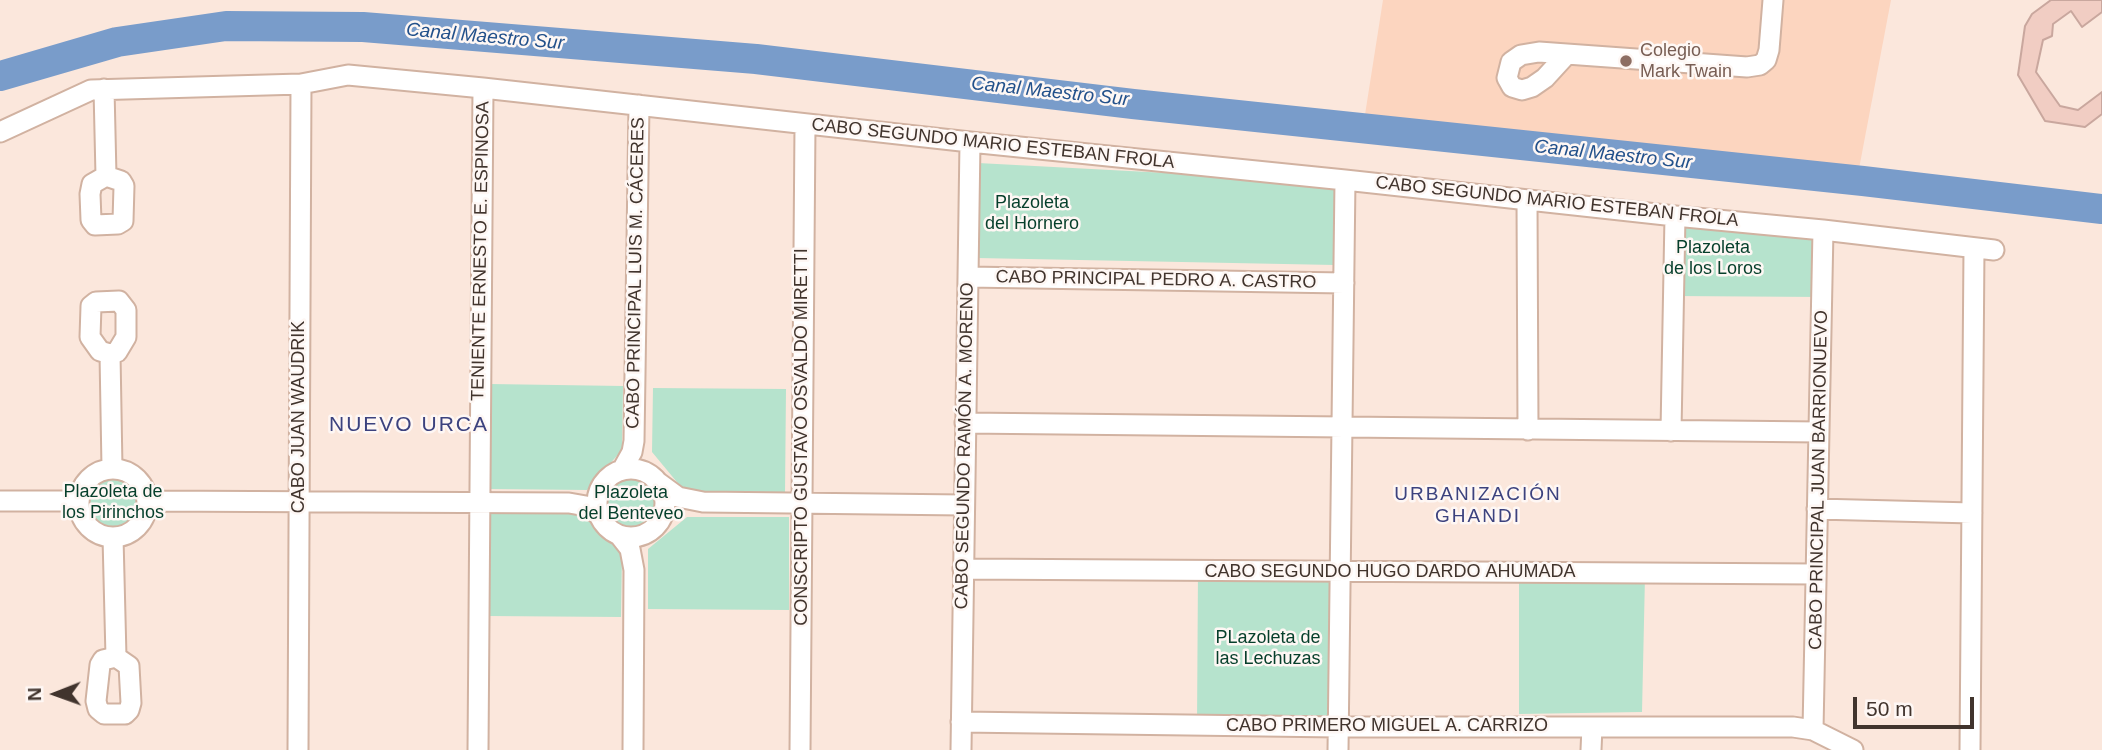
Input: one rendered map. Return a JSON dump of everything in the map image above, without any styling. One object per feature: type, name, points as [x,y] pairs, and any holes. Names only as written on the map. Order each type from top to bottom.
[{"type":"street","points":[[1567,54],[1747,67],[1760,65],[1766,60],[1769,50],[1773,0]]},
{"type":"street","name":"CABO SEGUNDO MARIO ESTEBAN FROLA","points":[[0,132],[90,90],[301,85],[348,75],[1994,250]]},
{"type":"street","name":"CABO JUAN WAUDRIK","points":[[298,750],[301,85]]},
{"type":"street","name":"TENIENTE ERNESTO E. ESPINOSA","points":[[478,750],[483,88]]},
{"type":"street","points":[[104,89],[107,176]]},
{"type":"street","name":"CABO PRINCIPAL LUIS M. CÁCERES","points":[[622,470],[632,452],[634,441],[639,105]]},
{"type":"street","name":"CONSCRIPTO GUSTAVO OSVALDO MIRETTI","points":[[800,750],[805,125]]},
{"type":"street","name":"CABO SEGUNDO RAMÓN A. MORENO","points":[[961,750],[970,142]]},
{"type":"street","points":[[1338,750],[1345,180]]},
{"type":"street","points":[[1527,200],[1528,430]]},
{"type":"street","points":[[1671,431],[1675,216]]},
{"type":"street","name":"CABO PRINCIPAL JUAN BARRIONUEVO","points":[[1813,730],[1823,230]]},
{"type":"street","points":[[1970,750],[1974,248]]},
{"type":"street","name":"CABO PRINCIPAL PEDRO A. CASTRO","points":[[968,277],[1345,283]]},
{"type":"street","points":[[110,354],[112,468]]},
{"type":"street","points":[[965,423],[1819,432]]},
{"type":"street","name":"CABO PRINCIPAL LUIS M. CÁCERES","points":[[634,441],[640,459],[656,480]]},
{"type":"street","points":[[112,468],[132,474],[140,481],[148,501],[141,522],[124,535],[113,537],[102,535],[85,522],[79,500],[86,482],[93,475],[112,468]]},
{"type":"street","points":[[703,502],[677,509],[654,528],[634,538],[619,535],[607,528],[599,515],[597,501],[607,478],[622,470],[639,470],[678,497],[703,502],[964,505]]},
{"type":"street","points":[[633,750],[634,570],[638,550],[654,528],[666,502],[656,480]]},
{"type":"street","points":[[569,503],[582,500],[601,487]]},
{"type":"street","points":[[0,501],[79,500]]},
{"type":"street","points":[[148,501],[569,503],[586,506],[599,515]]},
{"type":"street","points":[[1817,509],[1972,513]]},
{"type":"street","points":[[619,535],[630,549],[634,570]]},
{"type":"street","points":[[113,537],[116,657]]},
{"type":"street","name":"CABO SEGUNDO HUGO DARDO AHUMADA","points":[[963,569],[1816,574]]},
{"type":"street","name":"CABO PRIMERO MIGUEL A. CARRIZO","points":[[961,722],[1338,727],[1793,727],[1813,730]]},
{"type":"street","points":[[1591,750],[1592,727]]},
{"type":"street","points":[[1813,730],[1853,750]]},
{"type":"shaded area","name":"Colegio Mark Twain","points":[[1383,0],[1891,0],[1858,174],[1364,121]]},
{"type":"green space","name":"Plazoleta del Hornero","points":[[978,163],[1337,182],[1335,265],[977,258]]},
{"type":"green space","name":"Plazoleta de los Loros","points":[[1675,216],[1823,230],[1822,297],[1675,296]]},
{"type":"green space","points":[[490,384],[623,386],[622,450],[587,490],[489,489]]},
{"type":"green space","points":[[653,388],[786,389],[785,494],[686,493],[652,452]]},
{"type":"green space","name":"Plazoleta de los Pirinchos","points":[[113,468],[126,471],[137,478],[144,489],[147,502],[144,515],[137,526],[126,533],[113,536],[100,533],[89,526],[82,515],[79,502],[82,489],[89,478],[100,471]]},
{"type":"green space","name":"Plazoleta del Benteveo","points":[[637,470],[655,479],[662,490],[662,516],[655,527],[644,534],[625,536],[607,527],[600,516],[598,497],[607,479],[618,472]]},
{"type":"green space","points":[[489,512],[588,513],[622,553],[621,617],[488,616]]},
{"type":"green space","points":[[687,517],[789,517],[789,610],[648,609],[648,549]]},
{"type":"green space","name":"PLazoleta de las Lechuzas","points":[[1198,571],[1341,571],[1338,727],[1197,725]]},
{"type":"green space","points":[[1519,575],[1645,576],[1642,712],[1519,714]]},
{"type":"building","points":[[2051,0],[2102,0],[2102,12],[2082,27],[2071,11],[2053,24],[2052,36],[2043,40],[2036,72],[2060,106],[2078,110],[2102,92],[2102,114],[2085,127],[2045,121],[2018,75],[2025,26],[2032,14]]},
{"type":"waterway","name":"Canal Maestro Sur","points":[[0,76],[117,42],[226,26],[363,27],[756,59],[1133,104],[2102,209]]},
{"type":"place","name":"Colegio Mark Twain","points":[[1626,61]]},
{"type":"district","name":"NUEVO URCA","points":[[409,425]]},
{"type":"district","name":"URBANIZACIÓN GHANDI","points":[[1478,506]]}]
